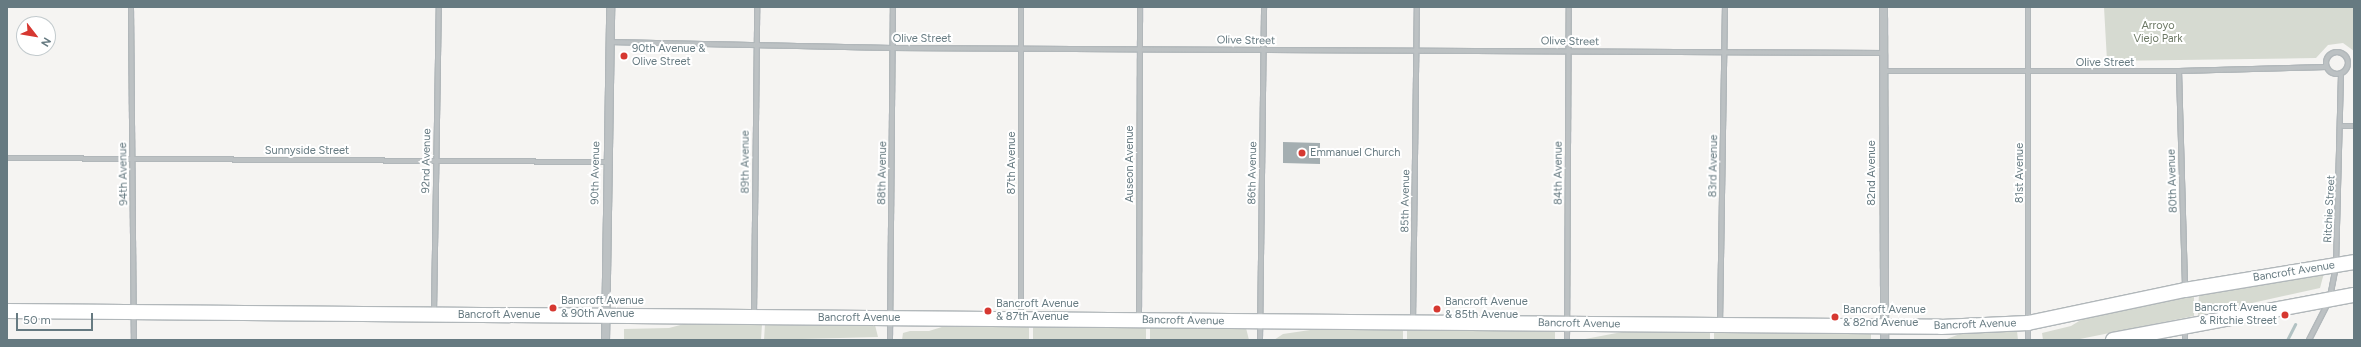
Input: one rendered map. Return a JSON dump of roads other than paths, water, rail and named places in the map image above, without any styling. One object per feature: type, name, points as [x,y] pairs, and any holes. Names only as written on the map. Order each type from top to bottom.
[{"type":"main road","name":"Bancroft Avenue","points":[[7,311],[1567,324],[1720,326],[1883,334],[2028,323],[2185,290],[2354,262]]},
{"type":"main road","points":[[2113,340],[2330,297],[2354,295]]},
{"type":"street","name":"94th Avenue","points":[[131,7],[134,340]]},
{"type":"street","name":"92nd Avenue","points":[[434,315],[438,7]]},
{"type":"street","name":"90th Avenue","points":[[605,340],[610,7]]},
{"type":"street","name":"89th Avenue","points":[[754,317],[757,7]]},
{"type":"street","name":"88th Avenue","points":[[890,340],[893,7]]},
{"type":"street","name":"87th Avenue","points":[[1021,320],[1022,7]]},
{"type":"street","name":"Auseon Avenue","points":[[1139,321],[1140,7]]},
{"type":"street","name":"86th Avenue","points":[[1260,340],[1264,7]]},
{"type":"street","name":"85th Avenue","points":[[1413,323],[1417,7]]},
{"type":"street","name":"84th Avenue","points":[[1567,340],[1569,7]]},
{"type":"street","name":"83rd Avenue","points":[[1720,326],[1725,7]]},
{"type":"street","name":"82nd Avenue","points":[[1883,7],[1883,334]]},
{"type":"street","name":"81st Avenue","points":[[2028,7],[2030,72],[2028,340]]},
{"type":"street","name":"Olive Street","points":[[609,42],[892,48],[1140,47],[1264,51],[1417,49],[1725,54],[1883,53]]},
{"type":"street","points":[[2340,52],[2348,62],[2341,74],[2333,74],[2326,67],[2330,54],[2340,52]]},
{"type":"street","name":"Olive Street","points":[[1883,71],[2179,72],[2326,67]]},
{"type":"street","name":"80th Avenue","points":[[2179,72],[2185,290]]},
{"type":"street","name":"Ritchie Street","points":[[2309,340],[2330,297],[2336,265],[2343,126],[2341,74]]},
{"type":"street","points":[[2343,126],[2354,126]]},
{"type":"street","name":"Sunnyside Street","points":[[7,158],[607,162]]},
{"type":"street","points":[[2185,325],[2185,340]]},
{"type":"waterway","points":[[2287,340],[2295,324]]},
{"type":"place","name":"90th Avenue & Olive Street","points":[[624,56]]},
{"type":"place","name":"Emmanuel Church","points":[[1302,153]]},
{"type":"place","name":"Bancroft Avenue & 90th Avenue","points":[[553,308]]},
{"type":"place","name":"Bancroft Avenue & 85th Avenue","points":[[1437,309]]},
{"type":"place","name":"Bancroft Avenue & 87th Avenue","points":[[988,311]]},
{"type":"place","name":"Bancroft Avenue & Ritchie Street","points":[[2285,315]]},
{"type":"place","name":"Bancroft Avenue & 82nd Avenue","points":[[1835,317]]},
{"type":"park label","name":"Arroyo Viejo Park","points":[[2158,33]]}]
